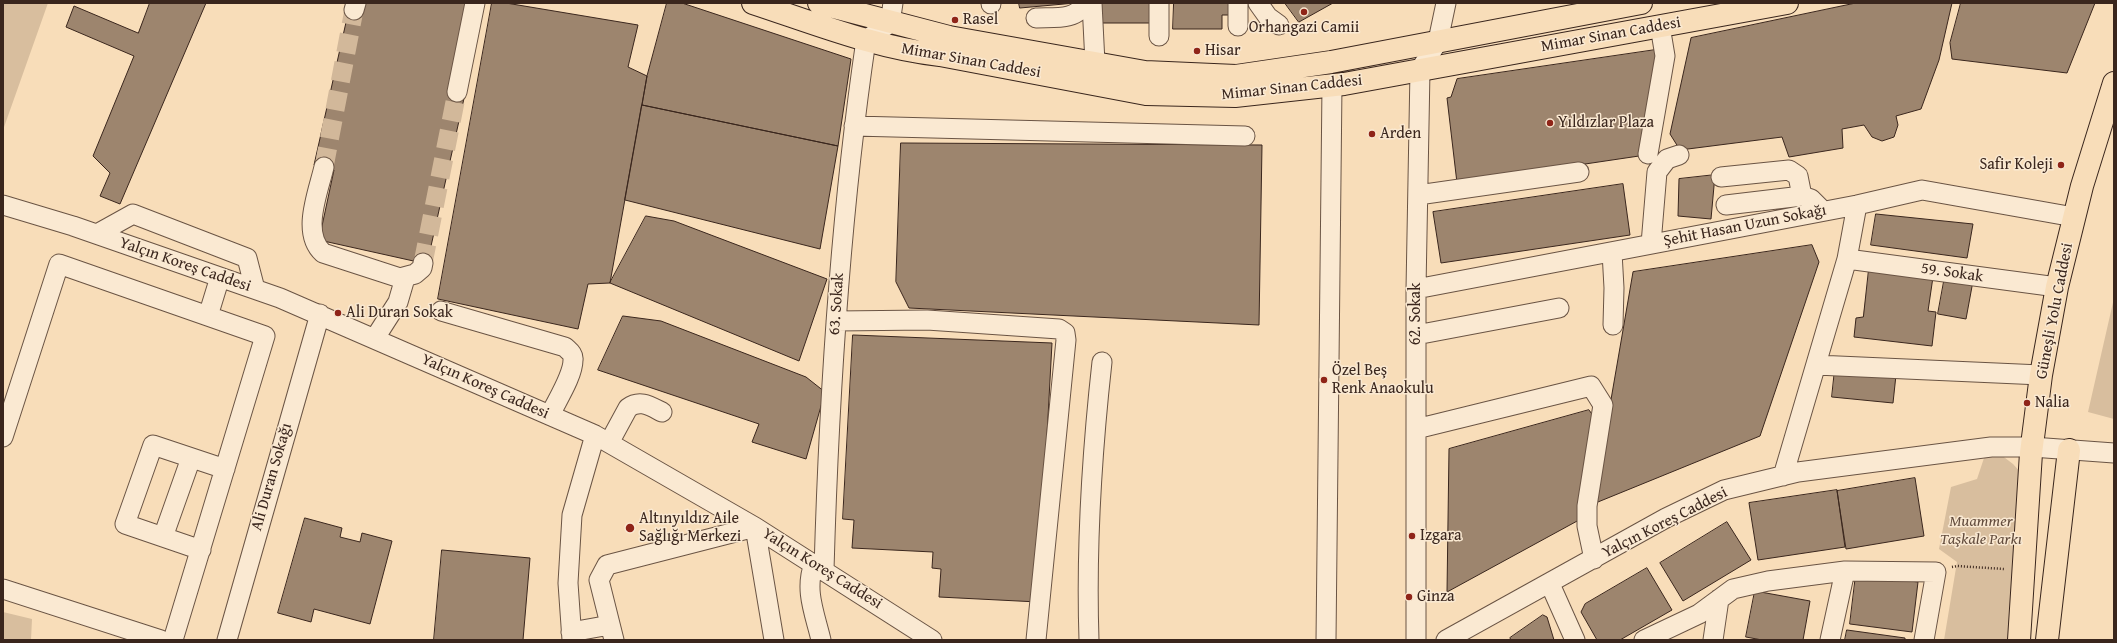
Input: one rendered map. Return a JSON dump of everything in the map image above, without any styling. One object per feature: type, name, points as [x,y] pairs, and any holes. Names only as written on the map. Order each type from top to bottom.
[{"type":"main road","name":"Mimar Sinan Caddesi","points":[[753,3],[866,40],[913,52],[940,55],[1146,94],[1235,96],[1332,85],[1787,3]]},
{"type":"main road","name":"Mimar Sinan Caddesi","points":[[819,3],[892,13],[949,37],[1145,72],[1236,76],[1331,62],[1641,3]]},
{"type":"main road","name":"Güneşli Yolu Caddesi","points":[[2019,640],[2032,447],[2041,375],[2057,287],[2074,217],[2082,186],[2114,83]]},
{"type":"main road","points":[[2047,640],[2068,450]]},
{"type":"street","points":[[457,92],[474,3]]},
{"type":"street","points":[[1036,18],[1072,16],[1081,10],[1084,3]]},
{"type":"street","points":[[1092,3],[1095,63]]},
{"type":"street","points":[[1159,3],[1159,36]]},
{"type":"street","points":[[1238,3],[1238,26]]},
{"type":"street","points":[[1258,3],[1268,17],[1279,25]]},
{"type":"street","points":[[1420,70],[1438,41],[1446,3]]},
{"type":"street","points":[[866,40],[892,13]]},
{"type":"street","points":[[1648,154],[1665,56],[1660,26]]},
{"type":"street","name":"63. Sokak","points":[[822,640],[809,591],[809,577],[819,567],[842,239],[854,126],[866,40]]},
{"type":"street","name":"62. Sokak","points":[[1416,640],[1416,289],[1420,70]]},
{"type":"street","points":[[1326,640],[1332,85]]},
{"type":"street","points":[[854,126],[1245,136]]},
{"type":"street","points":[[1651,244],[1658,172],[1667,159],[1679,155]]},
{"type":"street","points":[[324,167],[311,230],[318,248],[323,253],[400,278],[405,278],[415,274],[422,268],[423,263]]},
{"type":"street","points":[[1721,177],[1789,170],[1798,176],[1802,196]]},
{"type":"street","points":[[1418,195],[1579,172]]},
{"type":"street","name":"Şehit Hasan Uzun Sokağı","points":[[1416,289],[1823,212],[1922,190],[2074,217]]},
{"type":"street","points":[[1726,206],[1802,196],[1811,199],[1823,212]]},
{"type":"street","name":"Yalçın Koreş Caddesi","points":[[3,205],[97,234],[255,289],[320,314],[602,439],[755,527],[932,640]]},
{"type":"street","points":[[1783,476],[1847,259],[1857,205]]},
{"type":"street","points":[[97,234],[133,214],[247,258],[255,289]]},
{"type":"street","points":[[1612,252],[1614,288],[1613,325]]},
{"type":"street","name":"59. Sokak","points":[[1847,259],[2057,287]]},
{"type":"street","points":[[3,437],[59,264],[265,336],[173,640]]},
{"type":"street","points":[[208,316],[220,277]]},
{"type":"street","points":[[375,338],[398,302],[405,278]]},
{"type":"street","points":[[1416,335],[1558,308]]},
{"type":"street","points":[[442,312],[565,347],[570,351],[574,359],[572,369],[550,415]]},
{"type":"street","name":"Ali Duran Sokağı","points":[[227,640],[320,314]]},
{"type":"street","points":[[836,321],[926,320],[1059,329],[1065,333],[1066,340],[1036,640]]},
{"type":"street","points":[[1089,640],[1087,588],[1097,404],[1102,362]]},
{"type":"street","points":[[1816,365],[2041,375]]},
{"type":"street","points":[[1416,429],[1591,386],[1603,405],[1587,506],[1587,526],[1594,559]]},
{"type":"street","points":[[662,412],[645,403],[632,406],[628,408],[602,439],[572,515],[568,583],[572,636],[612,632],[599,580],[608,565],[755,527],[774,640]]},
{"type":"street","points":[[201,550],[126,524],[130,510],[153,445],[225,469]]},
{"type":"street","name":"Yalçın Koreş Caddesi","points":[[1446,640],[1550,584],[1666,518],[1724,490],[1798,472],[1992,446],[2032,447],[2114,454]]},
{"type":"street","points":[[163,537],[191,458]]},
{"type":"street","points":[[1830,640],[1845,571]]},
{"type":"street","points":[[1644,640],[1699,614],[1733,590],[1768,581],[1845,571],[1936,572],[1924,640]]},
{"type":"street","points":[[1550,584],[1575,640]]},
{"type":"street","points":[[3,589],[161,640]]},
{"type":"street","points":[[1713,640],[1719,599]]},
{"type":"path","points":[[1936,572],[1957,566],[2024,570]]},
{"type":"green space","points":[[3,3],[48,3],[3,130]]},
{"type":"green space","points":[[2114,298],[2114,419],[2088,412]]},
{"type":"green space","name":"Muammer Taşkale Parkı","points":[[1996,451],[2013,464],[2024,476],[2009,640],[1944,640],[1957,562],[1939,549],[1951,487],[1977,479],[1986,452]]},
{"type":"green space","points":[[3,612],[32,619],[31,640],[3,640]]},
{"type":"building","points":[[150,3],[206,3],[120,204],[100,196],[110,173],[93,156],[134,56],[66,27],[74,6],[138,33]]},
{"type":"building","points":[[360,3],[469,3],[465,94],[427,264],[319,240],[334,170],[314,165],[349,9]]},
{"type":"building","points":[[492,3],[506,3],[638,25],[628,67],[647,76],[610,283],[588,284],[578,329],[438,299]]},
{"type":"building","points":[[667,3],[682,3],[851,59],[838,146],[642,105],[647,76]]},
{"type":"building","points":[[1019,3],[1075,3],[1020,8]]},
{"type":"building","points":[[1099,3],[1150,3],[1150,23],[1099,23]]},
{"type":"building","points":[[1174,3],[1232,3],[1231,15],[1222,15],[1222,29],[1173,29]]},
{"type":"building","name":"Orhangazi Camii","points":[[1285,3],[1333,3],[1299,22]]},
{"type":"building","points":[[1856,3],[1952,3],[1939,60],[1921,109],[1896,116],[1898,125],[1894,137],[1882,141],[1872,137],[1864,125],[1842,129],[1843,148],[1789,157],[1782,137],[1680,150],[1670,134],[1691,38]]},
{"type":"building","points":[[1961,3],[2095,3],[2067,73],[1952,59],[1950,43]]},
{"type":"building","name":"Yıldızlar Plaza","points":[[1662,49],[1647,147],[1639,156],[1457,183],[1447,98],[1451,97],[1457,79]]},
{"type":"building","points":[[642,105],[838,146],[820,249],[625,200]]},
{"type":"building","points":[[901,143],[1262,145],[1259,325],[909,308],[896,282]]},
{"type":"building","points":[[1715,175],[1711,219],[1678,216],[1679,179]]},
{"type":"building","points":[[1623,184],[1630,235],[1441,263],[1433,212]]},
{"type":"building","points":[[1876,214],[1973,224],[1967,258],[1871,245]]},
{"type":"building","points":[[646,216],[674,221],[827,279],[799,361],[610,283]]},
{"type":"building","points":[[1812,245],[1819,262],[1760,436],[1593,504],[1633,272]]},
{"type":"building","points":[[1869,269],[1933,277],[1928,311],[1936,312],[1932,346],[1854,337],[1856,318],[1863,317]]},
{"type":"building","points":[[1945,276],[1973,281],[1966,319],[1938,314]]},
{"type":"building","points":[[623,316],[661,321],[806,377],[825,392],[806,459],[752,442],[759,424],[598,370]]},
{"type":"building","points":[[853,335],[1052,343],[1038,602],[939,597],[941,569],[932,568],[933,552],[852,548],[854,520],[843,519]]},
{"type":"building","points":[[1835,369],[1896,375],[1893,403],[1832,397]]},
{"type":"building","points":[[1589,410],[1594,417],[1579,520],[1447,592],[1449,449]]},
{"type":"building","points":[[1915,478],[1924,536],[1846,549],[1837,491]]},
{"type":"building","points":[[1837,490],[1845,547],[1758,560],[1749,503]]},
{"type":"building","points":[[305,518],[342,528],[340,537],[360,542],[362,533],[392,541],[370,624],[314,609],[311,622],[278,613]]},
{"type":"building","points":[[1727,522],[1751,560],[1683,601],[1660,563]]},
{"type":"building","points":[[442,550],[530,558],[523,640],[434,640]]},
{"type":"building","points":[[1647,568],[1672,610],[1620,640],[1597,640],[1581,612],[1585,604]]},
{"type":"building","points":[[1856,574],[1918,582],[1912,632],[1850,624]]},
{"type":"building","points":[[1755,591],[1810,601],[1803,640],[1762,640],[1746,637]]},
{"type":"building","points":[[1543,615],[1547,617],[1554,640],[1511,640],[1510,638]]},
{"type":"building","points":[[1847,630],[1905,638],[1905,640],[1845,640]]},
{"type":"tunnel","points":[[324,167],[354,10]]},
{"type":"tunnel","points":[[423,263],[457,92]]},
{"type":"place","name":"Orhangazi Camii","points":[[1304,12]]},
{"type":"place","name":"Rasel","points":[[955,20]]},
{"type":"place","name":"Hisar","points":[[1197,51]]},
{"type":"place","name":"Yıldızlar Plaza","points":[[1550,123]]},
{"type":"place","name":"Arden","points":[[1372,134]]},
{"type":"place","name":"Safir Koleji","points":[[2061,165]]},
{"type":"place","name":"Ali Duran Sokak","points":[[338,313]]},
{"type":"place","name":"Özel Beş Renk Anaokulu","points":[[1324,380]]},
{"type":"place","name":"Nalia","points":[[2027,403]]},
{"type":"place","name":"Altınyıldız Aile Sağlığı Merkezi","points":[[630,528]]},
{"type":"place","name":"Izgara","points":[[1412,536]]},
{"type":"place","name":"Ginza","points":[[1409,597]]}]
